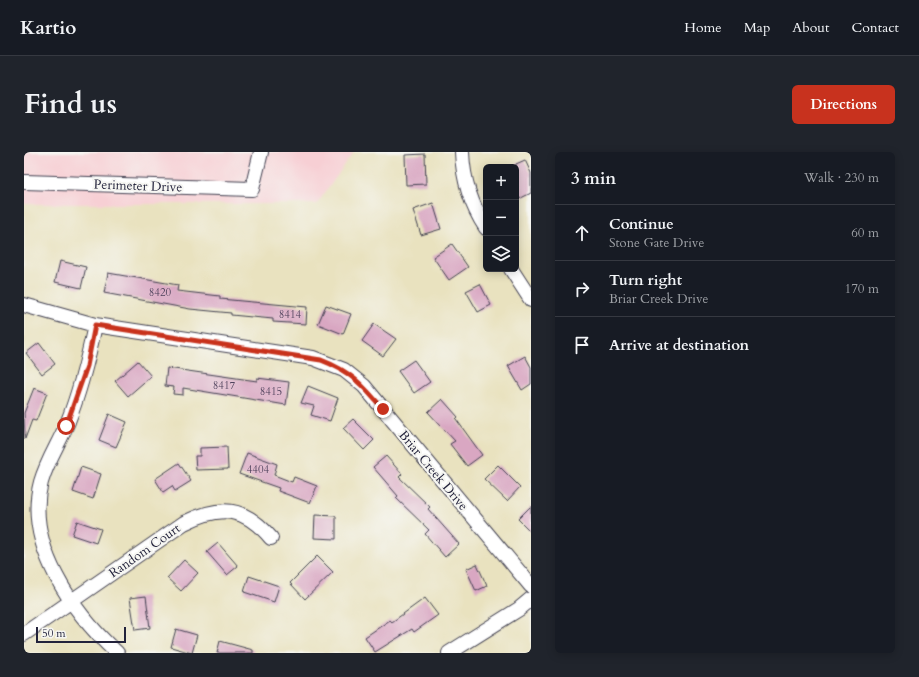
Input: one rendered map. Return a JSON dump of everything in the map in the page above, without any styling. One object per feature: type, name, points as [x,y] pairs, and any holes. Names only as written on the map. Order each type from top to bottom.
[{"type":"street","name":"Perimeter Drive","points":[[24,182],[252,189],[261,152]]},
{"type":"street","points":[[462,152],[467,187],[474,207],[483,223]]},
{"type":"street","points":[[514,272],[527,283],[531,300]]},
{"type":"street","name":"Briar Creek Drive","points":[[24,305],[95,325],[313,358],[344,370],[364,386],[531,586]]},
{"type":"street","points":[[95,325],[87,366],[78,396],[66,426],[46,466],[37,501],[37,520],[40,541],[46,559],[58,581],[91,626],[117,653]]},
{"type":"street","name":"Random Court","points":[[24,634],[184,523],[198,516],[214,512],[239,513],[256,522],[271,538]]},
{"type":"street","points":[[449,653],[519,609],[531,599]]},
{"type":"shaded area","points":[[24,152],[354,152],[317,204],[24,204]]},
{"type":"building","points":[[425,154],[426,184],[406,185],[405,155]]},
{"type":"building","points":[[525,160],[531,173],[531,193],[519,199],[519,164],[516,164]]},
{"type":"building","points":[[433,203],[441,229],[421,235],[413,210]]},
{"type":"building","points":[[452,244],[468,267],[449,280],[433,257]]},
{"type":"building","points":[[60,261],[86,267],[81,288],[55,282]]},
{"type":"building","points":[[108,273],[178,285],[177,291],[220,296],[220,299],[307,307],[306,324],[273,322],[273,319],[190,309],[104,293]]},
{"type":"building","points":[[480,284],[491,305],[478,312],[466,291]]},
{"type":"building","points":[[326,305],[351,314],[343,334],[318,324]]},
{"type":"building","points":[[374,324],[396,339],[383,356],[362,341]]},
{"type":"building","points":[[39,343],[55,364],[42,374],[26,353]]},
{"type":"building","points":[[525,356],[531,367],[531,384],[522,390],[508,366]]},
{"type":"building","points":[[414,360],[430,382],[414,393],[398,371]]},
{"type":"building","points":[[138,361],[151,376],[128,396],[115,381]]},
{"type":"building","points":[[167,368],[257,381],[257,378],[289,382],[286,405],[183,388],[183,395],[173,394],[174,387],[165,386]]},
{"type":"building","points":[[308,386],[338,398],[330,421],[311,415],[314,406],[301,403]]},
{"type":"building","points":[[34,388],[47,393],[36,421],[32,420],[25,439],[24,413]]},
{"type":"building","points":[[442,399],[458,417],[456,419],[482,455],[467,466],[450,444],[455,441],[428,412]]},
{"type":"building","points":[[109,414],[127,422],[116,447],[99,440]]},
{"type":"building","points":[[353,419],[374,440],[364,450],[343,428]]},
{"type":"building","points":[[227,447],[228,469],[196,470],[195,456],[200,456],[200,448]]},
{"type":"building","points":[[247,453],[277,464],[274,475],[292,482],[294,477],[317,486],[310,503],[278,491],[279,488],[239,474]]},
{"type":"building","points":[[386,456],[402,474],[399,477],[430,507],[428,509],[459,544],[445,557],[425,534],[429,530],[396,498],[398,496],[373,467]]},
{"type":"building","points":[[179,463],[191,481],[175,491],[172,486],[163,492],[155,479]]},
{"type":"building","points":[[498,465],[520,487],[507,501],[484,479]]},
{"type":"building","points":[[81,467],[101,474],[93,499],[73,492]]},
{"type":"building","points":[[531,506],[531,532],[518,519]]},
{"type":"building","points":[[315,515],[336,516],[336,539],[314,538]]},
{"type":"building","points":[[77,521],[101,529],[96,543],[72,535]]},
{"type":"building","points":[[218,543],[238,566],[227,575],[207,552]]},
{"type":"building","points":[[317,556],[333,572],[305,599],[290,583]]},
{"type":"building","points":[[184,560],[198,573],[181,591],[167,578]]},
{"type":"building","points":[[477,564],[487,586],[476,591],[466,569]]},
{"type":"building","points":[[249,576],[279,586],[274,602],[244,592]]},
{"type":"building","points":[[146,596],[150,628],[135,630],[130,598]]},
{"type":"building","points":[[425,598],[438,615],[414,632],[412,629],[375,652],[365,637],[390,620],[392,622]]},
{"type":"building","points":[[176,629],[197,635],[192,653],[171,647]]},
{"type":"building","points":[[220,641],[253,650],[253,653],[217,653]]},
{"type":"route","points":[[66,426],[78,396],[87,366],[95,325],[321,360],[335,365],[358,380],[383,409]]}]
